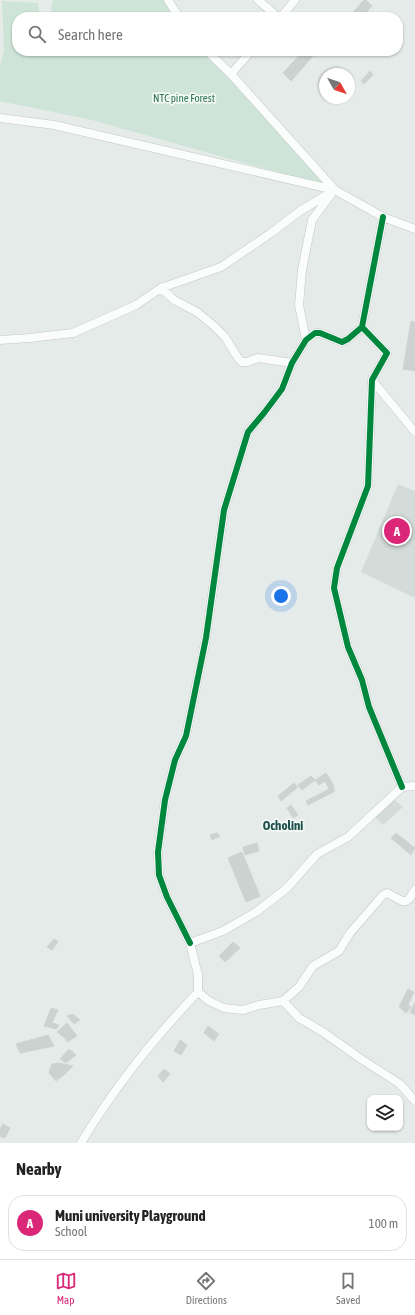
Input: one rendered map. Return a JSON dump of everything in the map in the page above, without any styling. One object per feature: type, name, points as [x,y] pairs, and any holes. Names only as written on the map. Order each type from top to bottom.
[{"type":"street","points":[[168,0],[176,12]]},
{"type":"street","points":[[258,0],[274,12]]},
{"type":"street","points":[[284,12],[295,0]]},
{"type":"street","points":[[212,56],[231,74],[335,190]]},
{"type":"street","points":[[231,74],[247,56]]},
{"type":"street","points":[[0,118],[54,125],[335,190],[384,217],[415,229]]},
{"type":"street","points":[[0,340],[73,333],[136,305],[161,288],[221,267],[300,211],[335,190]]},
{"type":"street","points":[[306,340],[299,305],[302,270],[312,220],[335,190]]},
{"type":"street","points":[[81,1143],[101,1110],[129,1073],[173,1018],[198,992],[198,975],[190,943],[167,897],[159,875],[158,852],[165,800],[175,760],[186,736],[196,691],[206,638],[224,510],[248,432],[282,389],[292,363],[306,340],[315,333],[320,333],[342,342],[362,327],[384,217]]},
{"type":"street","points":[[161,288],[174,300],[197,312],[213,325],[225,337],[242,362],[247,362],[258,358],[292,363]]},
{"type":"street","points":[[362,327],[387,353],[372,380],[368,486],[337,568],[334,588],[348,647],[362,680],[369,707],[402,787]]},
{"type":"street","points":[[372,380],[415,432]]},
{"type":"street","points":[[190,943],[223,931],[256,912],[287,888],[317,854],[348,837],[402,787],[415,786]]},
{"type":"street","points":[[198,992],[209,1001],[224,1008],[243,1010],[259,1005],[283,1002],[299,987],[313,966],[339,951],[350,933],[383,895],[387,893],[402,901],[406,901],[415,890]]},
{"type":"street","points":[[283,1002],[299,1018],[323,1032],[400,1084],[415,1101]]},
{"type":"shaded area","points":[[398,484],[415,491],[415,598],[361,572]]},
{"type":"shaded area","points":[[393,799],[403,807],[383,825],[375,817]]},
{"type":"green space","points":[[55,0],[167,0],[175,12],[51,12],[52,2]]},
{"type":"green space","name":"NTC pine Forest","points":[[2,1],[38,3],[39,12],[12,12],[12,56],[209,56],[330,187],[92,120],[0,101],[0,67],[4,50]]},
{"type":"building","points":[[364,0],[372,6],[367,12],[353,12]]},
{"type":"building","points":[[298,56],[313,56],[291,81],[283,73]]},
{"type":"building","points":[[370,71],[373,75],[364,84],[361,81]]},
{"type":"building","points":[[411,321],[415,322],[415,371],[403,369]]},
{"type":"building","points":[[326,773],[334,786],[329,789],[325,781],[319,785],[315,780]]},
{"type":"building","points":[[311,776],[315,780],[302,790],[298,785]]},
{"type":"building","points":[[294,783],[298,787],[281,801],[278,796]]},
{"type":"building","points":[[333,787],[335,791],[308,805],[306,801]]},
{"type":"building","points":[[291,805],[298,815],[293,818],[287,808]]},
{"type":"building","points":[[217,833],[220,836],[212,840],[210,835]]},
{"type":"building","points":[[396,833],[415,848],[411,855],[391,838]]},
{"type":"building","points":[[257,843],[259,851],[245,855],[243,847]]},
{"type":"building","points":[[242,852],[260,896],[246,902],[228,858]]},
{"type":"building","points":[[54,939],[58,942],[52,950],[47,947]]},
{"type":"building","points":[[233,942],[240,948],[225,962],[219,956]]},
{"type":"building","points":[[408,989],[414,992],[408,1005],[411,1007],[406,1013],[399,1007]]},
{"type":"building","points":[[415,1002],[415,1015],[410,1012]]},
{"type":"building","points":[[51,1008],[58,1010],[52,1023],[59,1025],[56,1029],[44,1026]]},
{"type":"building","points":[[73,1014],[80,1020],[74,1024],[67,1016]]},
{"type":"building","points":[[67,1023],[77,1036],[67,1042],[65,1038],[57,1032]]},
{"type":"building","points":[[208,1026],[219,1034],[214,1041],[204,1033]]},
{"type":"building","points":[[48,1035],[54,1046],[20,1053],[16,1044]]},
{"type":"building","points":[[180,1040],[187,1045],[181,1055],[174,1051]]},
{"type":"building","points":[[69,1049],[76,1055],[66,1063],[60,1059]]},
{"type":"building","points":[[59,1063],[73,1066],[56,1081],[49,1073],[52,1064]]},
{"type":"building","points":[[164,1069],[170,1074],[163,1082],[158,1076]]},
{"type":"building","points":[[3,1124],[10,1128],[5,1138],[0,1136],[0,1129]]},
{"type":"cycle path","points":[[383,217],[362,327],[387,353],[372,380],[368,486],[337,568],[334,588],[348,647],[362,680],[369,707],[402,787]]},
{"type":"cycle path","points":[[190,943],[167,897],[159,875],[158,852],[165,800],[175,760],[186,736],[206,638],[224,510],[248,432],[282,389],[292,363],[306,340],[315,333],[320,333],[342,342],[362,327]]},
{"type":"place","name":"Muni university Playground","points":[[397,531]]},
{"type":"district","name":"Ocholini","points":[[283,825]]}]
